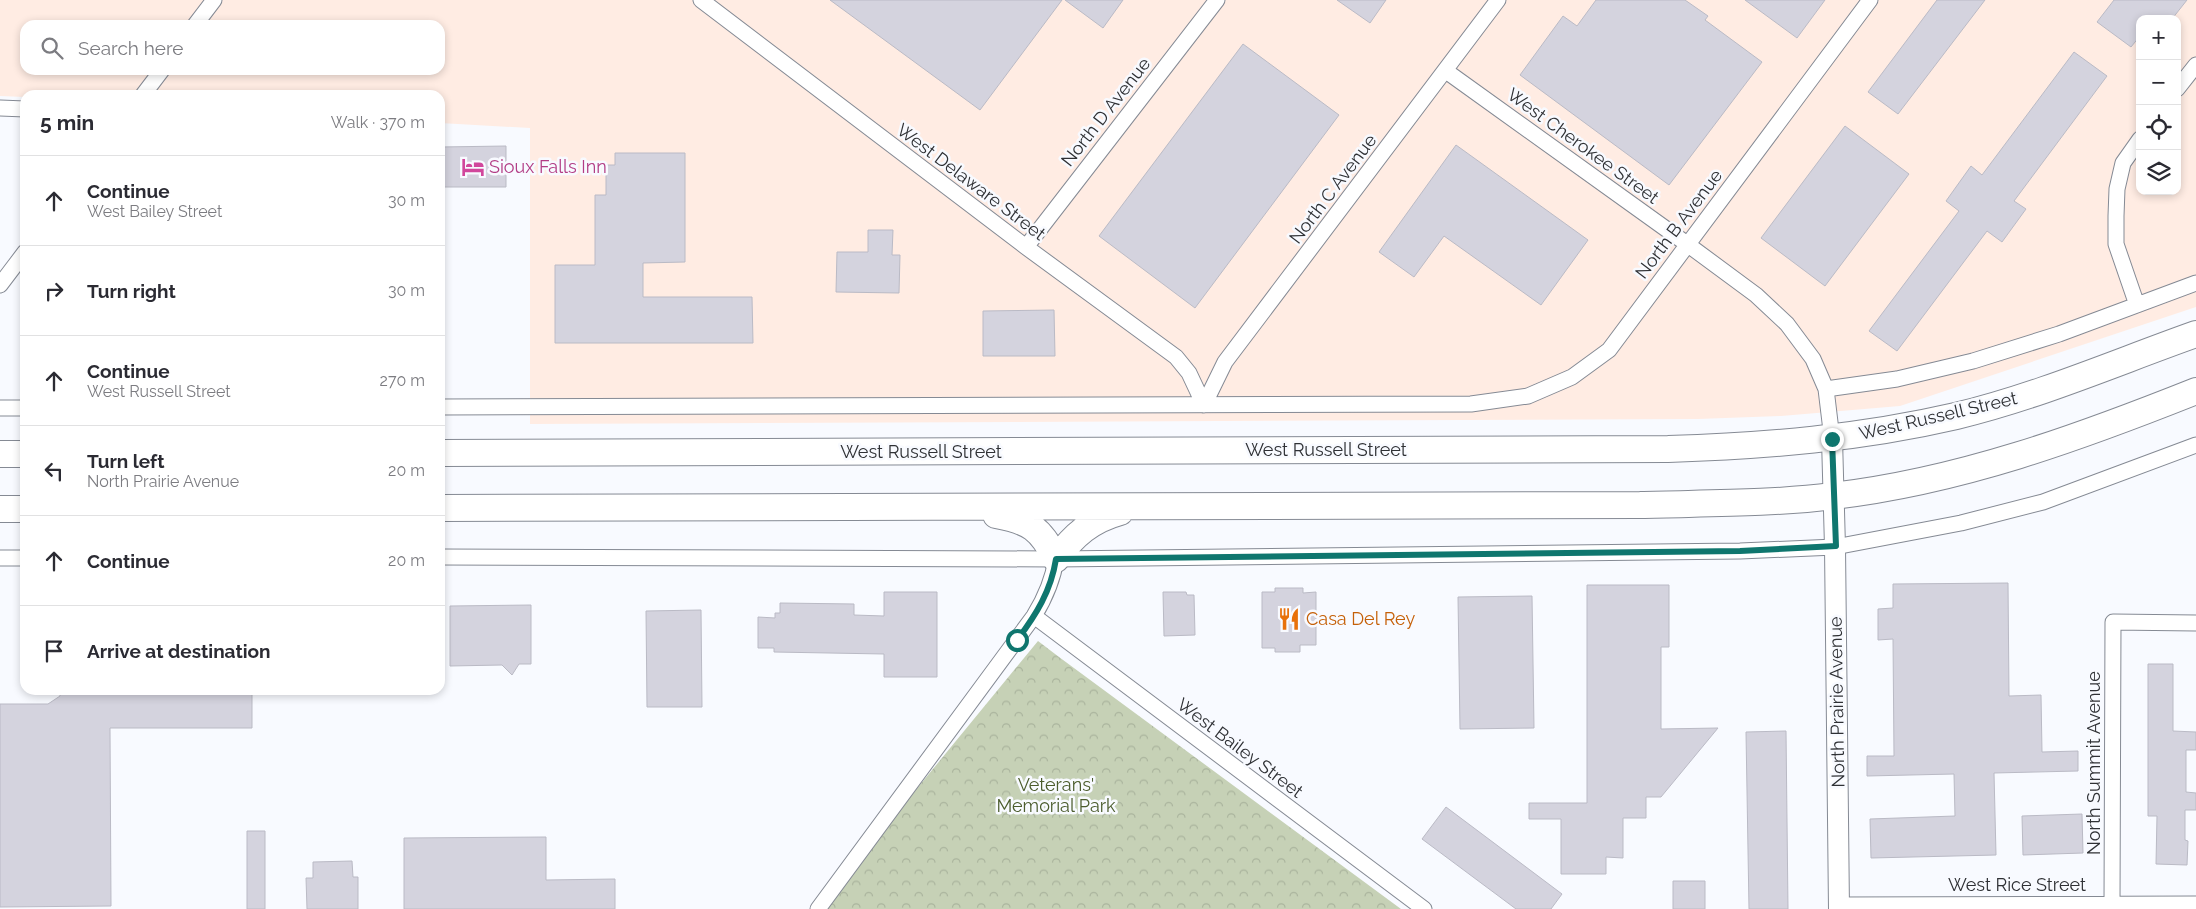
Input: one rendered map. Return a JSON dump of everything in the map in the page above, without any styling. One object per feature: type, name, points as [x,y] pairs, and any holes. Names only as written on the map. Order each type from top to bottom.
[{"type":"highway","name":"West Russell Street","points":[[445,453],[1668,449],[1748,446],[1832,439],[1898,428],[1958,415],[2027,395],[2196,334]]},
{"type":"highway","points":[[445,508],[1650,505],[1732,503],[1834,496],[1903,485],[1974,469],[2102,429],[2196,391]]},
{"type":"highway","points":[[0,454],[20,454]]},
{"type":"highway","points":[[915,507],[991,514],[1025,522],[1038,530],[1048,542],[1056,559],[1071,539],[1088,524],[1118,512],[1153,506]]},
{"type":"highway","points":[[0,509],[20,509]]},
{"type":"street","points":[[199,20],[214,0]]},
{"type":"street","name":"West Delaware Street","points":[[701,0],[1026,247],[1176,357],[1189,373],[1204,405]]},
{"type":"street","name":"North D Avenue","points":[[1026,247],[1217,0]]},
{"type":"street","name":"North C Avenue","points":[[1204,405],[1224,362],[1498,0]]},
{"type":"street","name":"North B Avenue","points":[[1204,405],[1471,404],[1528,396],[1572,377],[1609,350],[1870,0]]},
{"type":"street","points":[[2181,84],[2196,64]]},
{"type":"street","name":"West Cherokee Street","points":[[1446,71],[1756,295],[1787,324],[1813,359],[1826,389],[1832,439]]},
{"type":"street","points":[[147,90],[158,75]]},
{"type":"street","points":[[0,108],[20,110]]},
{"type":"street","points":[[2136,145],[2123,163],[2117,189],[2116,244],[2137,305]]},
{"type":"street","points":[[0,284],[20,258]]},
{"type":"street","points":[[1826,389],[1897,379],[1973,361],[2059,334],[2196,283]]},
{"type":"street","points":[[445,406],[1204,405]]},
{"type":"street","points":[[0,408],[20,408]]},
{"type":"street","name":"North Prairie Avenue","points":[[1832,439],[1836,546],[1839,907]]},
{"type":"street","points":[[445,557],[1056,559],[1740,551],[1836,546],[1961,523],[2043,502],[2196,445]]},
{"type":"street","points":[[0,558],[20,558]]},
{"type":"street","points":[[818,909],[1034,616],[1045,598],[1054,575],[1056,559]]},
{"type":"street","name":"West Bailey Street","points":[[1034,616],[1424,909]]},
{"type":"street","name":"North Summit Avenue","points":[[2112,904],[2113,622],[2196,623]]},
{"type":"street","name":"West Rice Street","points":[[1839,907],[2196,904]]},
{"type":"shaded area","points":[[0,0],[2196,0],[2196,307],[1900,406],[1781,416],[1698,419],[530,424],[530,128],[445,123],[445,90],[20,90],[20,97],[0,96]]},
{"type":"green space","name":"Veterans' Memorial Park","points":[[1038,641],[1059,657],[1401,909],[818,909]]},
{"type":"building","points":[[830,0],[1062,0],[980,110]]},
{"type":"building","points":[[1065,0],[1123,0],[1103,28]]},
{"type":"building","points":[[1337,0],[1386,0],[1370,23]]},
{"type":"building","points":[[1596,0],[1685,0],[1708,16],[1705,20],[1762,62],[1669,185],[1520,75],[1563,16],[1577,26]]},
{"type":"building","points":[[1745,0],[1825,0],[1797,38]]},
{"type":"building","points":[[1937,0],[1985,0],[1898,114],[1868,92]]},
{"type":"building","points":[[2114,0],[2187,0],[2175,15],[2136,15],[2136,41],[2131,47],[2097,22]]},
{"type":"building","points":[[1243,44],[1339,115],[1195,308],[1099,236]]},
{"type":"building","points":[[2074,52],[2107,76],[2014,201],[2026,209],[2002,242],[1987,231],[1897,351],[1869,331],[1959,211],[1946,201],[1971,166],[1982,175]]},
{"type":"building","points":[[1845,126],[1909,174],[1825,286],[1761,238]]},
{"type":"building","points":[[1456,145],[1588,240],[1541,305],[1444,236],[1414,277],[1379,252]]},
{"type":"building","name":"Sioux Falls Inn","points":[[506,146],[506,187],[445,187],[445,147]]},
{"type":"building","points":[[615,153],[685,153],[685,262],[643,263],[643,297],[752,297],[753,343],[555,343],[555,265],[595,265],[595,195],[606,195],[606,165],[615,165]]},
{"type":"building","points":[[868,230],[893,230],[892,255],[900,255],[899,293],[836,292],[837,252],[868,252]]},
{"type":"building","points":[[1054,310],[1055,356],[983,356],[983,311]]},
{"type":"building","points":[[2008,583],[2009,696],[2041,695],[2042,752],[2078,751],[2078,771],[1994,773],[1996,855],[1871,858],[1870,819],[1955,816],[1954,774],[1867,776],[1867,756],[1894,756],[1893,639],[1878,640],[1878,609],[1893,608],[1893,584]]},
{"type":"building","points":[[1587,585],[1669,585],[1669,647],[1661,647],[1661,729],[1718,728],[1661,797],[1646,797],[1646,818],[1623,818],[1623,858],[1606,857],[1606,874],[1561,874],[1561,819],[1529,819],[1529,803],[1587,803]]},
{"type":"building","name":"Casa Del Rey","points":[[1275,588],[1303,588],[1303,593],[1316,592],[1316,645],[1300,645],[1300,652],[1275,652],[1275,648],[1262,648],[1262,592],[1275,592]]},
{"type":"building","points":[[884,592],[937,592],[937,677],[884,677],[884,654],[774,652],[774,648],[758,648],[758,617],[775,618],[775,613],[780,613],[780,603],[854,604],[854,615],[884,616]]},
{"type":"building","points":[[1163,592],[1186,592],[1187,595],[1194,595],[1195,635],[1164,636]]},
{"type":"building","points":[[1532,596],[1534,728],[1460,729],[1458,597]]},
{"type":"building","points":[[531,605],[531,664],[519,664],[512,675],[502,665],[450,666],[450,606]]},
{"type":"building","points":[[701,610],[702,707],[647,707],[646,611]]},
{"type":"building","points":[[2148,664],[2173,664],[2173,731],[2196,732],[2196,750],[2186,750],[2186,792],[2196,793],[2196,810],[2185,810],[2185,840],[2188,841],[2187,865],[2156,864],[2157,816],[2148,816]]},
{"type":"building","points":[[252,695],[252,728],[110,728],[111,906],[0,907],[0,704],[48,704],[60,696]]},
{"type":"building","points":[[1786,731],[1788,909],[1749,909],[1746,732]]},
{"type":"building","points":[[1446,807],[1562,894],[1551,909],[1516,909],[1422,839]]},
{"type":"building","points":[[2082,814],[2083,853],[2023,855],[2022,816]]},
{"type":"building","points":[[247,831],[265,831],[265,909],[247,909]]},
{"type":"building","points":[[546,837],[546,880],[615,879],[615,909],[404,909],[404,838]]},
{"type":"building","points":[[352,861],[353,877],[358,877],[358,909],[307,909],[306,878],[313,878],[313,862]]},
{"type":"building","points":[[1673,881],[1705,881],[1705,909],[1673,909]]},
{"type":"place","name":"Sioux Falls Inn","points":[[473,167]]},
{"type":"place","name":"Casa Del Rey","points":[[1289,619]]},
{"type":"route","points":[[1017,640],[1045,598],[1054,575],[1056,559],[1740,551],[1836,546],[1832,439]]}]
